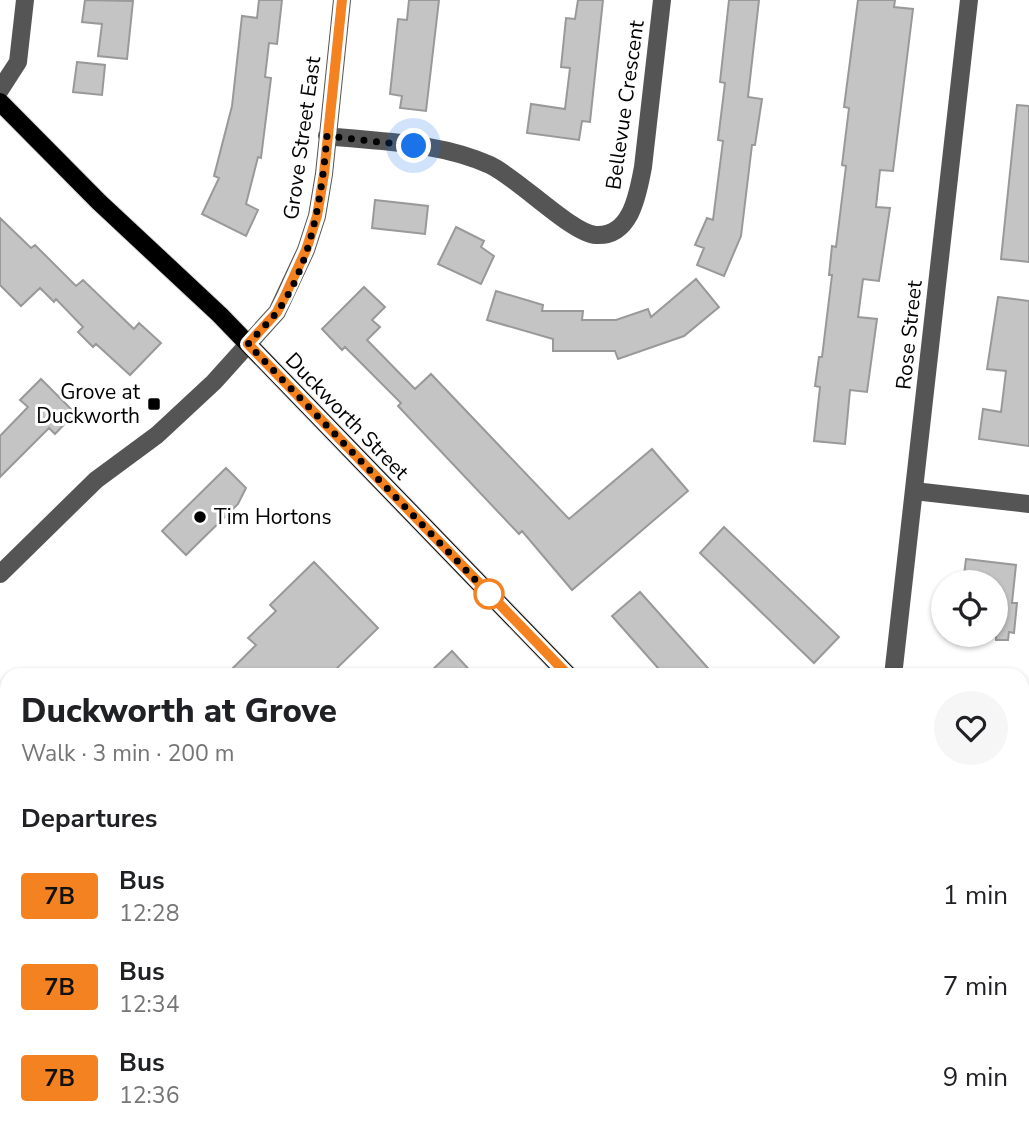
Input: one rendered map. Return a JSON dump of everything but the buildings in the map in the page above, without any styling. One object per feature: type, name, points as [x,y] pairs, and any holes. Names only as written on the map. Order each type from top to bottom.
[{"type":"main road","name":"Duckworth Street","points":[[0,102],[99,202],[248,344],[561,668]]},
{"type":"street","points":[[0,90],[18,62],[25,0]]},
{"type":"street","name":"Grove Street East","points":[[0,574],[96,480],[157,435],[214,382],[277,312],[306,250],[321,195],[342,0]]},
{"type":"street","name":"Bellevue Crescent","points":[[327,136],[440,148],[467,155],[516,180],[564,219],[582,230],[596,235],[609,233],[624,224],[639,190],[662,0]]},
{"type":"street","name":"Rose Street","points":[[894,668],[969,0]]},
{"type":"street","points":[[914,491],[1029,504]]},
{"type":"bus line","name":"7B","points":[[342,0],[324,174],[317,216],[306,250],[277,312],[248,344],[561,668]]},
{"type":"place","name":"Grove at Duckworth","points":[[154,404]]},
{"type":"place","name":"Tim Hortons","points":[[200,517]]},
{"type":"route","points":[[414,146],[327,136],[321,195],[306,250],[277,312],[248,344],[489,594]]}]
